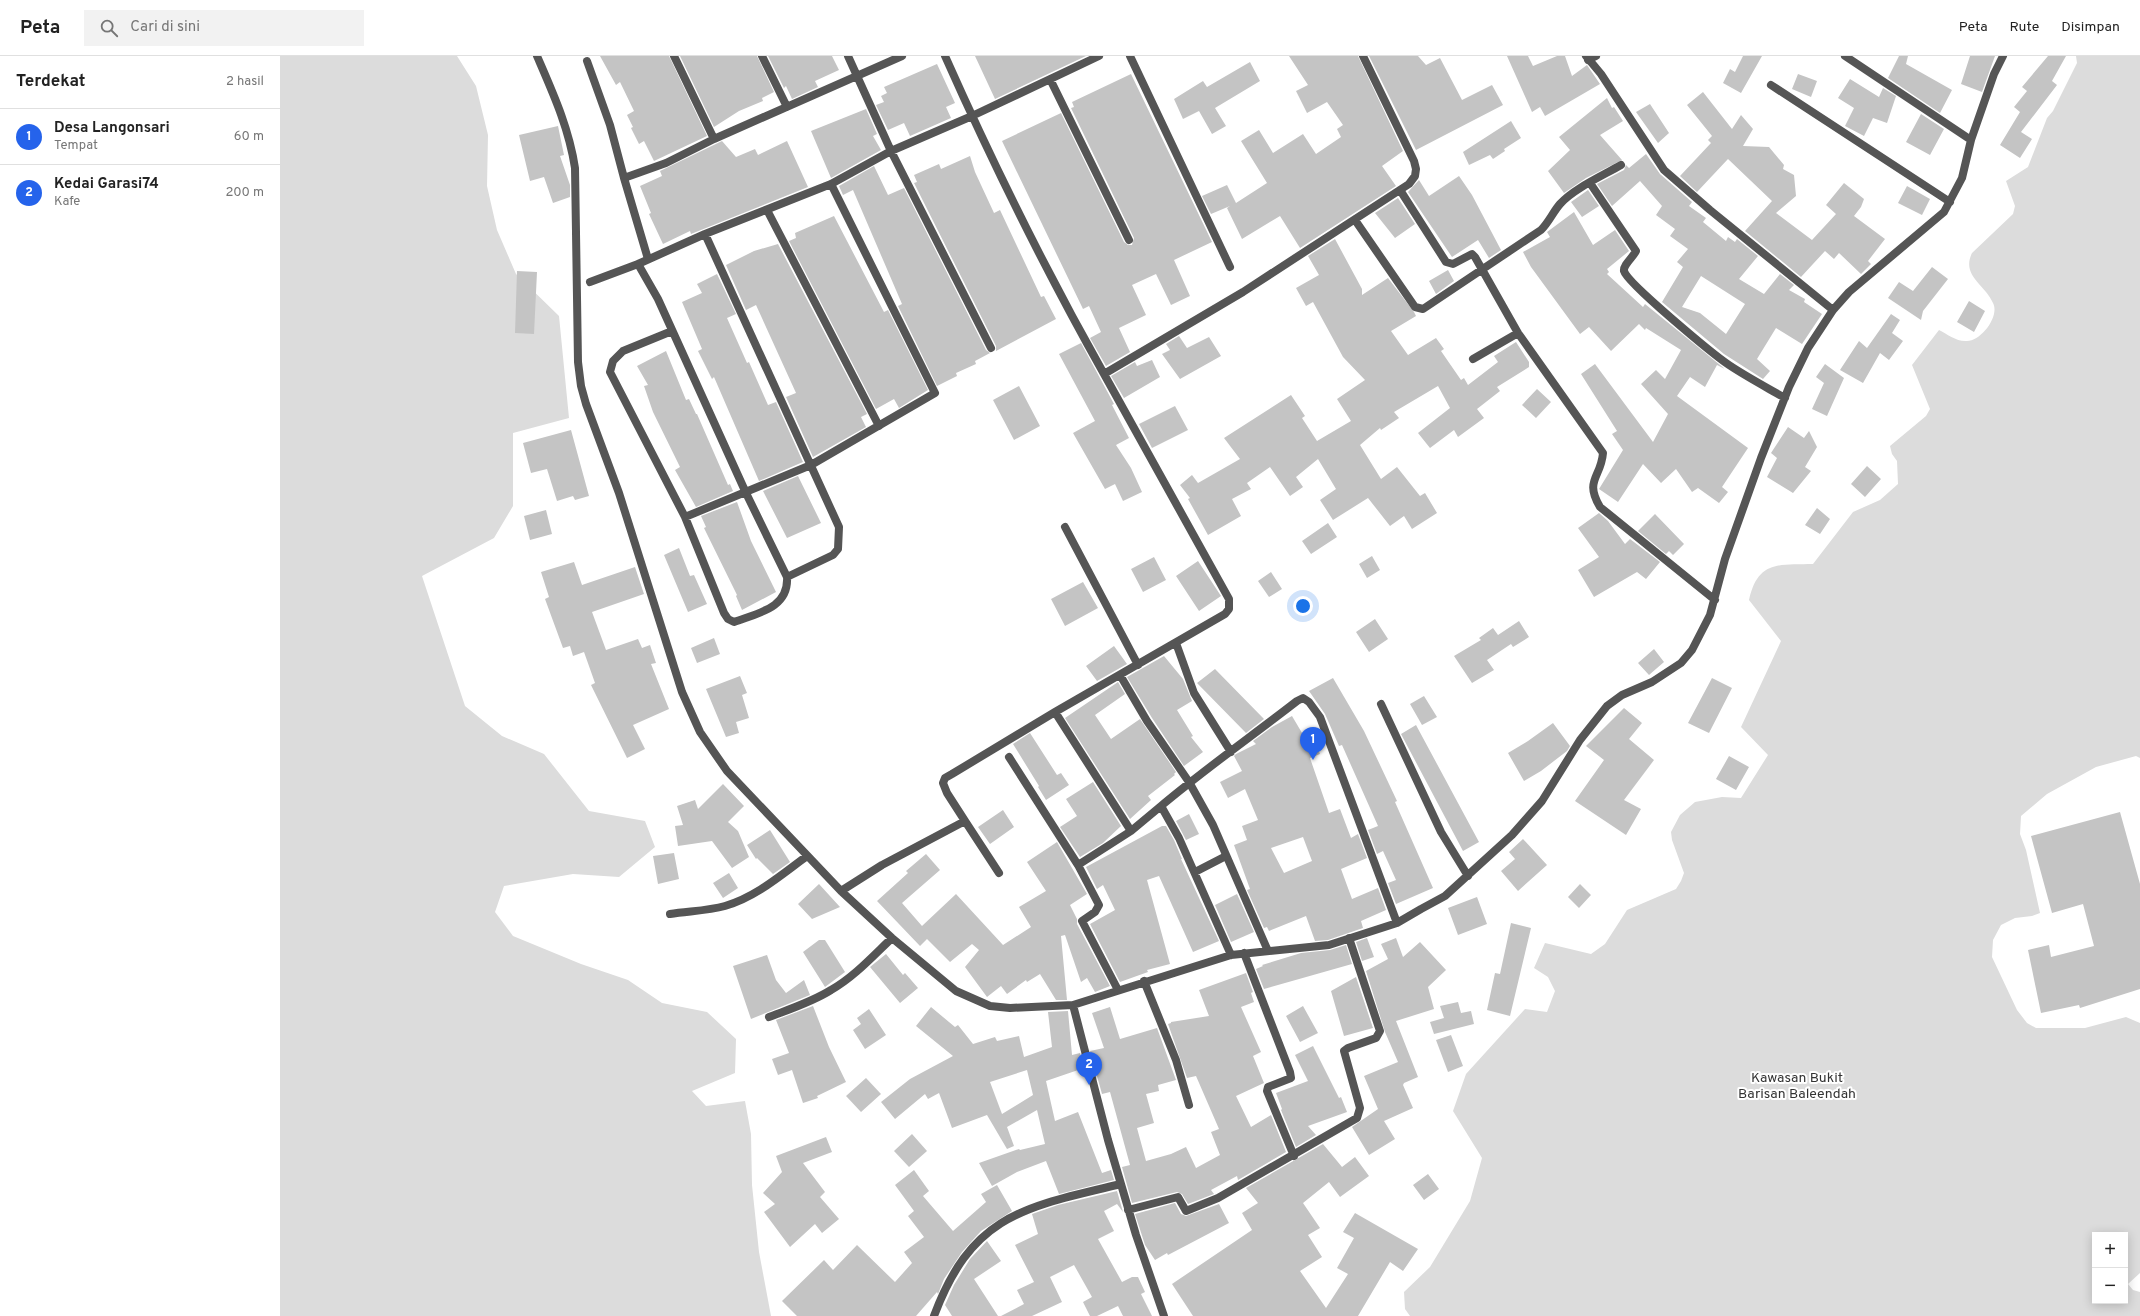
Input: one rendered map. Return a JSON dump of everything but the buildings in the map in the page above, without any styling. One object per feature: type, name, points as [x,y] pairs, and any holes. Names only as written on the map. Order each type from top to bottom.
[{"type":"street","points":[[537,56],[560,110],[572,148],[574,162],[577,207],[578,362],[581,386],[586,404],[619,493],[682,692],[700,732],[727,771],[807,856],[892,938],[956,991],[990,1006],[1010,1008],[1073,1005],[1144,981],[1231,956],[1244,953],[1329,945],[1396,923],[1445,896],[1512,835],[1542,801],[1580,740],[1607,706],[1622,695],[1652,682],[1681,664],[1700,635],[1715,600],[1725,559],[1785,398],[1808,348],[1833,310],[1849,292],[1932,224],[1944,212],[1962,178],[1971,140],[1994,74],[2003,56]]},
{"type":"street","points":[[674,56],[714,139]]},
{"type":"street","points":[[762,56],[787,107]]},
{"type":"street","points":[[848,56],[891,151],[991,348]]},
{"type":"street","points":[[624,178],[666,163],[714,139],[902,56]]},
{"type":"street","points":[[945,56],[972,116],[1061,298],[1229,599],[1229,609],[1225,614],[1055,712],[945,778],[943,783],[947,792],[999,873]]},
{"type":"street","points":[[590,282],[638,264],[705,234],[832,184],[891,151],[972,116],[1099,56]]},
{"type":"street","points":[[1130,56],[1230,267]]},
{"type":"street","points":[[1104,374],[1243,292],[1356,220],[1409,184],[1415,176],[1416,169],[1414,161],[1363,56]]},
{"type":"street","points":[[1845,56],[1971,140]]},
{"type":"street","points":[[1590,57],[1664,170],[1710,210],[1833,310]]},
{"type":"street","points":[[587,61],[610,125],[648,259]]},
{"type":"street","points":[[1050,79],[1129,240]]},
{"type":"street","points":[[1771,85],[1950,202]]},
{"type":"street","points":[[1356,220],[1418,309],[1427,307],[1541,230],[1549,222],[1559,204],[1590,183],[1621,165]]},
{"type":"street","points":[[1590,183],[1636,251],[1624,267],[1624,272],[1629,279],[1654,303],[1728,365],[1785,398]]},
{"type":"street","points":[[685,517],[811,465],[935,393],[832,184]]},
{"type":"street","points":[[1400,190],[1446,262],[1453,264],[1472,254],[1483,270],[1518,333],[1603,453],[1602,464],[1593,480],[1593,495],[1600,507],[1715,600]]},
{"type":"street","points":[[767,210],[879,426]]},
{"type":"street","points":[[705,234],[839,527],[838,548],[825,560],[787,577]]},
{"type":"street","points":[[638,264],[658,298],[746,493],[787,577],[788,589],[781,600],[771,608],[734,622],[728,619],[685,517],[610,372],[613,361],[623,351],[672,331]]},
{"type":"street","points":[[1473,359],[1518,333]]},
{"type":"street","points":[[1065,527],[1138,665]]},
{"type":"street","points":[[1176,643],[1194,693],[1231,752]]},
{"type":"street","points":[[1120,675],[1147,721],[1189,782],[1226,856],[1268,951]]},
{"type":"street","points":[[1078,865],[1131,831],[1189,782],[1303,698],[1309,702],[1320,717],[1396,923]]},
{"type":"street","points":[[1381,704],[1441,832],[1468,876]]},
{"type":"street","points":[[1055,712],[1131,831]]},
{"type":"street","points":[[1009,757],[1078,865],[1099,905],[1095,912],[1084,919],[1083,924],[1118,990]]},
{"type":"street","points":[[1161,806],[1179,838],[1195,872],[1231,956]]},
{"type":"street","points":[[841,890],[882,865],[966,821]]},
{"type":"street","points":[[670,914],[734,903],[761,890],[807,856]]},
{"type":"street","points":[[1195,872],[1226,856]]},
{"type":"street","points":[[769,1018],[831,990],[851,976],[892,938]]},
{"type":"street","points":[[1128,1210],[1178,1197],[1186,1211],[1218,1198],[1294,1156],[1358,1118],[1360,1108],[1344,1051],[1348,1048],[1376,1038],[1380,1031],[1349,938]]},
{"type":"street","points":[[1244,953],[1290,1072],[1291,1078],[1268,1087],[1266,1091],[1294,1156]]},
{"type":"street","points":[[1144,981],[1176,1060],[1189,1105]]},
{"type":"street","points":[[1073,1005],[1120,1184],[1164,1316]]},
{"type":"street","points":[[934,1316],[962,1259],[982,1235],[1007,1219],[1043,1202],[1120,1184]]},
{"type":"green space","points":[[280,56],[457,56],[476,86],[488,135],[487,186],[497,230],[516,274],[559,316],[569,418],[513,433],[513,506],[494,538],[422,576],[465,706],[502,736],[544,754],[589,811],[645,821],[655,847],[619,877],[573,874],[504,886],[495,912],[513,936],[581,964],[628,980],[662,1003],[707,1012],[736,1039],[735,1073],[692,1091],[706,1106],[745,1101],[751,1134],[752,1185],[759,1252],[771,1316],[280,1316]]},
{"type":"green space","name":"Kawasan Bukit Barisan Baleendah","points":[[2076,56],[2140,56],[2140,758],[2136,756],[2096,767],[2047,794],[2021,816],[2020,834],[2026,850],[2040,913],[2032,916],[2015,918],[2001,925],[1993,940],[1992,957],[2017,1010],[2027,1023],[2036,1028],[2085,1028],[2126,1017],[2140,1023],[2140,1273],[2128,1284],[2133,1290],[2140,1292],[2140,1316],[1410,1316],[1405,1309],[1404,1292],[1430,1267],[1470,1201],[1482,1158],[1453,1111],[1466,1074],[1525,1009],[1547,1012],[1555,991],[1548,977],[1534,968],[1545,943],[1591,954],[1605,944],[1627,910],[1676,889],[1684,873],[1672,840],[1671,832],[1680,815],[1695,802],[1722,797],[1741,798],[1768,755],[1741,727],[1781,641],[1749,600],[1753,587],[1764,571],[1772,567],[1790,564],[1813,564],[1853,512],[1880,500],[1898,484],[1897,461],[1892,454],[1890,446],[1926,416],[1930,409],[1912,365],[1939,330],[1956,339],[1967,341],[1978,337],[1992,321],[1994,314],[1993,303],[1975,280],[1969,261],[1972,253],[2013,214],[2015,206],[2006,181],[2028,167],[2047,118],[2053,111],[2077,63]]},
{"type":"place","name":"Desa Langonsari","points":[[1313,760]]},
{"type":"place","name":"Kedai Garasi74","points":[[1089,1085]]}]
